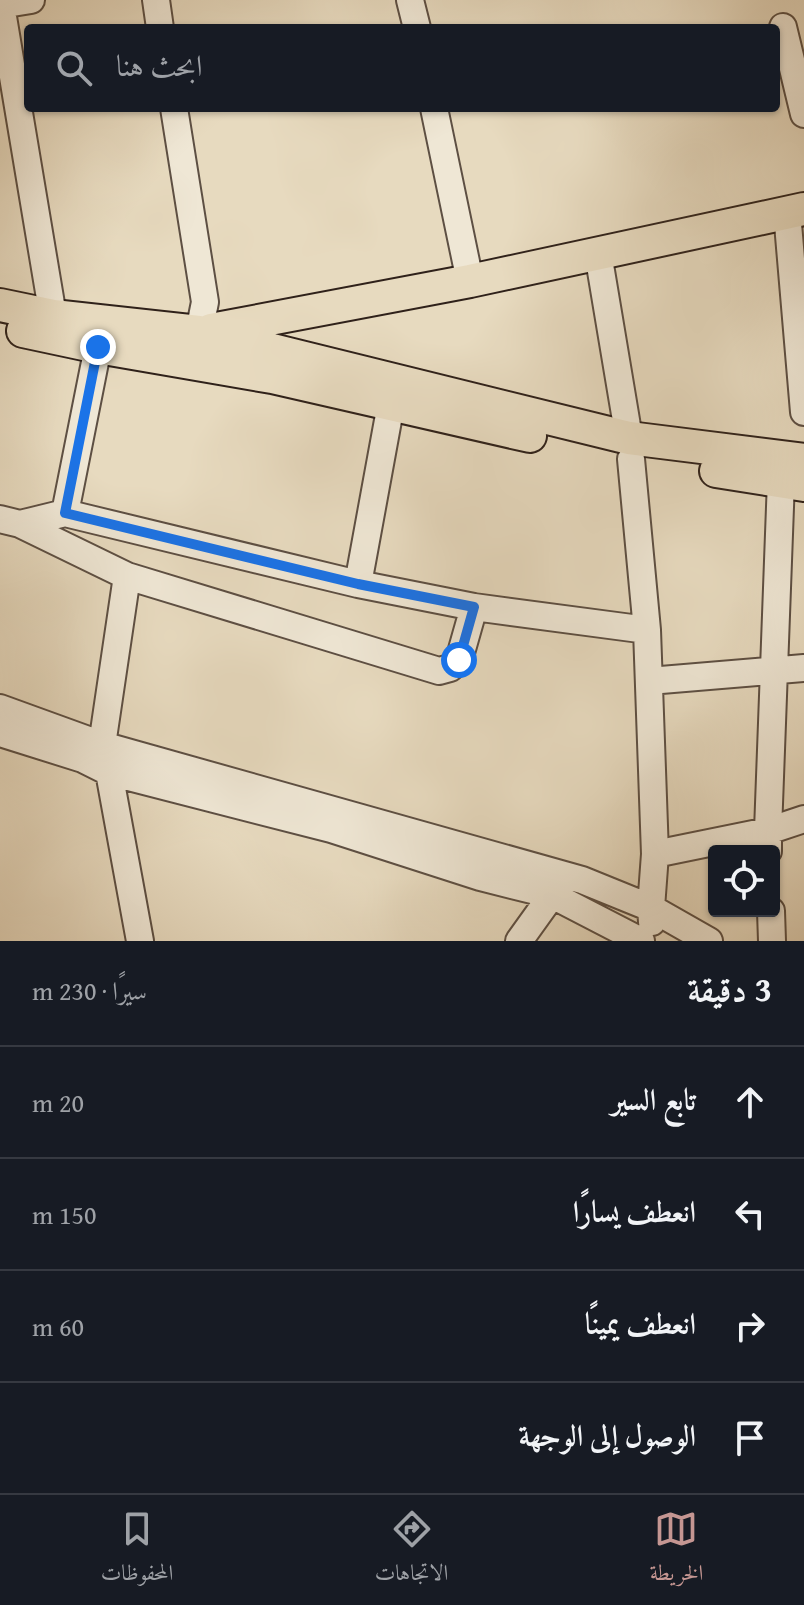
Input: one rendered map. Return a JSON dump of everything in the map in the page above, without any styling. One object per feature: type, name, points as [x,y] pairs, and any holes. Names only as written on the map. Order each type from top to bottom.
[{"type":"main road","points":[[199,332],[470,281],[795,210]]},
{"type":"main road","points":[[0,305],[53,316],[199,332],[630,448]]},
{"type":"main road","points":[[0,326],[630,448],[793,471]]},
{"type":"street","points":[[31,0],[0,5],[53,316]]},
{"type":"street","points":[[156,0],[159,24]]},
{"type":"street","points":[[410,0],[416,24]]},
{"type":"street","points":[[788,26],[804,114]]},
{"type":"street","points":[[175,112],[205,302],[199,332]]},
{"type":"street","points":[[435,112],[470,281]]},
{"type":"street","points":[[795,210],[804,412]]},
{"type":"street","points":[[598,253],[630,448],[647,630],[655,854],[651,908],[654,941]]},
{"type":"street","points":[[65,513],[98,347]]},
{"type":"street","points":[[358,584],[391,404]]},
{"type":"street","points":[[768,841],[774,672],[793,471]]},
{"type":"street","points":[[10,521],[65,513],[358,584],[474,607],[647,630]]},
{"type":"street","points":[[10,521],[127,576],[439,671],[450,668],[459,660],[474,607]]},
{"type":"street","points":[[102,745],[127,576]]},
{"type":"street","points":[[649,681],[804,668]]},
{"type":"street","points":[[0,708],[102,745],[582,880],[651,908],[709,941]]},
{"type":"street","points":[[0,733],[83,759],[109,772],[331,829],[480,877],[552,895],[641,941]]},
{"type":"street","points":[[109,772],[140,941]]},
{"type":"street","points":[[655,854],[768,841],[804,819]]},
{"type":"street","points":[[519,941],[552,895]]},
{"type":"street","points":[[771,917],[772,941]]},
{"type":"route","points":[[98,347],[65,513],[358,584],[474,607],[459,660]]}]
